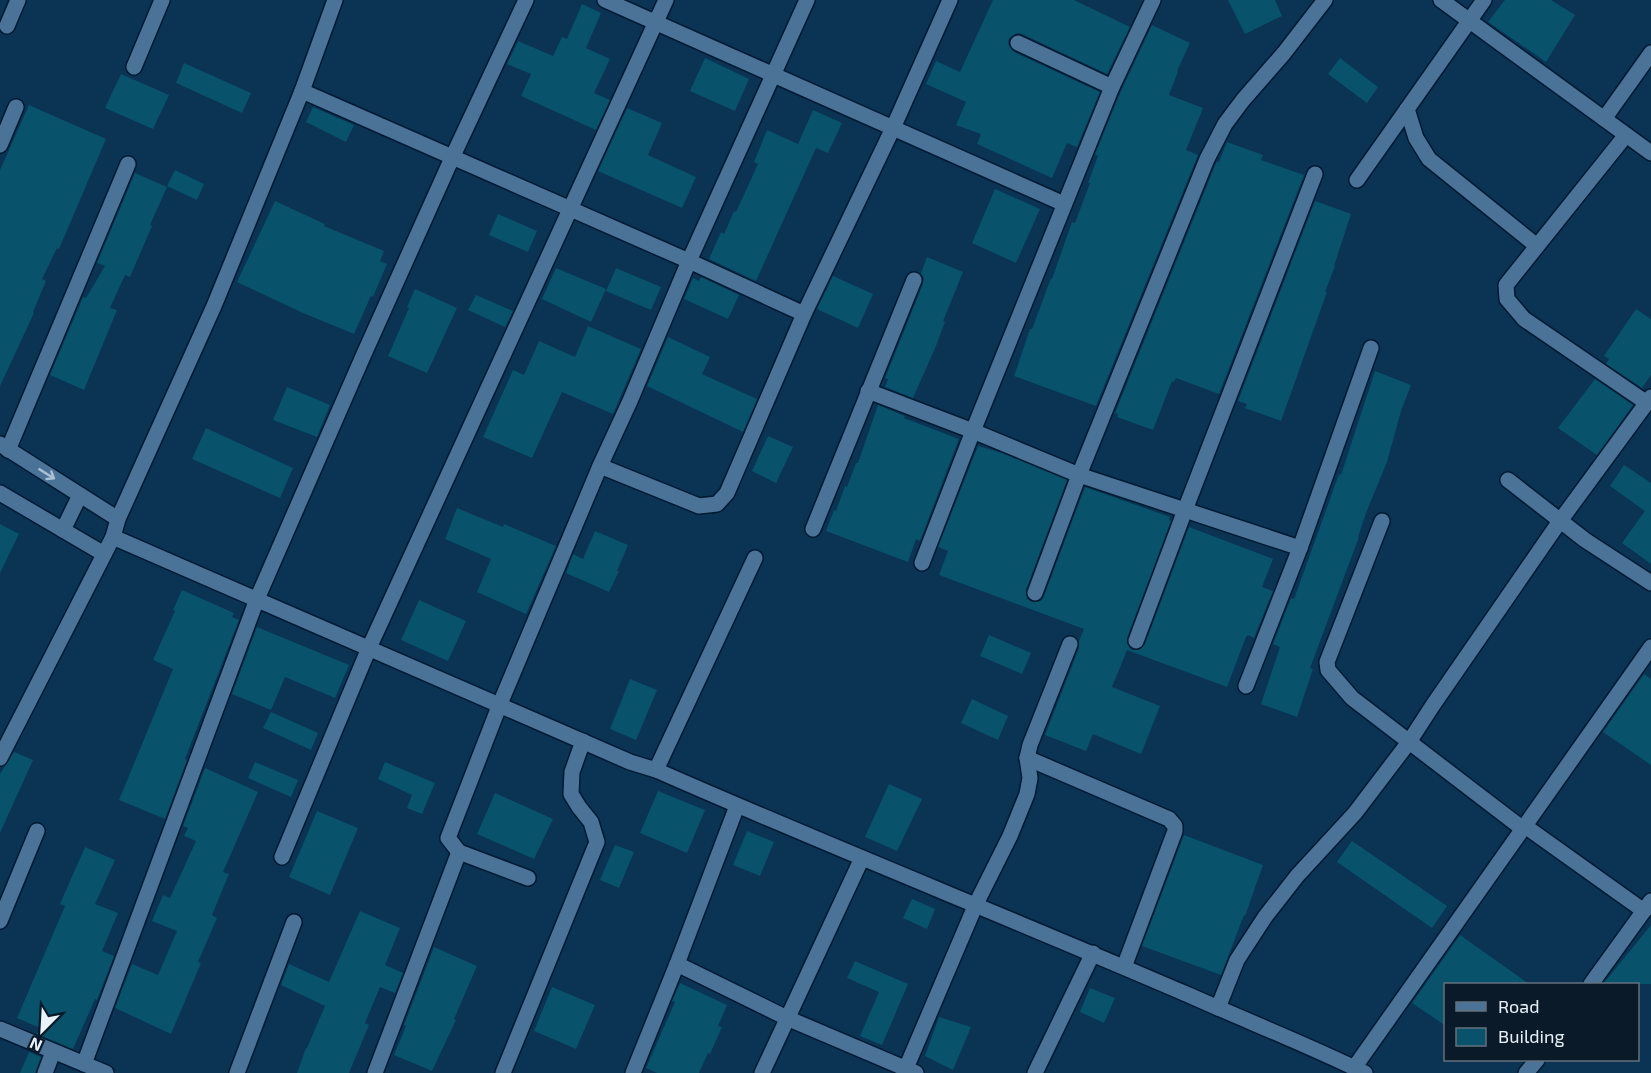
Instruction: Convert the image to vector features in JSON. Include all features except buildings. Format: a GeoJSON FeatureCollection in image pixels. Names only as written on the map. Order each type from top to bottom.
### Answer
{"type":"FeatureCollection","features":[{"type":"Feature","properties":{"kind":"street"},"geometry":{"type":"LineString","coordinates":[[7,26],[18,0]]}},
{"type":"Feature","properties":{"kind":"street"},"geometry":{"type":"LineString","coordinates":[[134,67],[162,0]]}},
{"type":"Feature","properties":{"kind":"street"},"geometry":{"type":"LineString","coordinates":[[0,758],[113,537],[118,519],[214,306],[302,91],[335,0]]}},
{"type":"Feature","properties":{"kind":"street"},"geometry":{"type":"LineString","coordinates":[[84,1064],[257,599],[452,158],[526,0]]}},
{"type":"Feature","properties":{"kind":"street"},"geometry":{"type":"LineString","coordinates":[[605,0],[1064,204]]}},
{"type":"Feature","properties":{"kind":"street"},"geometry":{"type":"LineString","coordinates":[[282,857],[369,648],[666,0]]}},
{"type":"Feature","properties":{"kind":"street"},"geometry":{"type":"LineString","coordinates":[[528,878],[459,852],[448,838],[500,704],[600,466],[689,261],[807,0]]}},
{"type":"Feature","properties":{"kind":"street"},"geometry":{"type":"LineString","coordinates":[[600,466],[699,506],[717,504],[727,493],[804,314],[893,128],[950,0]]}},
{"type":"Feature","properties":{"kind":"street"},"geometry":{"type":"LineString","coordinates":[[922,563],[1112,87],[1153,0]]}},
{"type":"Feature","properties":{"kind":"street"},"geometry":{"type":"LineString","coordinates":[[1035,593],[1079,475],[1207,159],[1225,124],[1325,0]]}},
{"type":"Feature","properties":{"kind":"street"},"geometry":{"type":"LineString","coordinates":[[1441,0],[1651,153]]}},
{"type":"Feature","properties":{"kind":"street"},"geometry":{"type":"LineString","coordinates":[[1357,180],[1484,0]]}},
{"type":"Feature","properties":{"kind":"street"},"geometry":{"type":"LineString","coordinates":[[1017,43],[1112,87]]}},
{"type":"Feature","properties":{"kind":"street"},"geometry":{"type":"LineString","coordinates":[[1604,119],[1651,53]]}},
{"type":"Feature","properties":{"kind":"street"},"geometry":{"type":"LineString","coordinates":[[302,91],[804,314]]}},
{"type":"Feature","properties":{"kind":"street"},"geometry":{"type":"LineString","coordinates":[[0,145],[16,107]]}},
{"type":"Feature","properties":{"kind":"street"},"geometry":{"type":"LineString","coordinates":[[1407,109],[1416,138],[1429,159],[1537,246]]}},
{"type":"Feature","properties":{"kind":"street"},"geometry":{"type":"LineString","coordinates":[[1218,1008],[1237,960],[1264,917],[1297,876],[1355,813],[1409,742],[1560,521],[1649,400],[1524,319],[1507,300],[1506,285],[1626,135]]}},
{"type":"Feature","properties":{"kind":"street"},"geometry":{"type":"LineString","coordinates":[[118,519],[4,447],[128,164]]}},
{"type":"Feature","properties":{"kind":"street"},"geometry":{"type":"LineString","coordinates":[[1136,640],[1315,174]]}},
{"type":"Feature","properties":{"kind":"street"},"geometry":{"type":"LineString","coordinates":[[813,529],[914,280]]}},
{"type":"Feature","properties":{"kind":"street"},"geometry":{"type":"LineString","coordinates":[[1246,686],[1300,548],[1371,348]]}},
{"type":"Feature","properties":{"kind":"street"},"geometry":{"type":"LineString","coordinates":[[868,391],[1079,475],[1300,548]]}},
{"type":"Feature","properties":{"kind":"street"},"geometry":{"type":"LineString","coordinates":[[1508,480],[1610,558],[1651,583]]}},
{"type":"Feature","properties":{"kind":"street"},"geometry":{"type":"LineString","coordinates":[[0,493],[104,554]]}},
{"type":"Feature","properties":{"kind":"street"},"geometry":{"type":"LineString","coordinates":[[63,530],[80,495]]}},
{"type":"Feature","properties":{"kind":"street"},"geometry":{"type":"LineString","coordinates":[[1382,521],[1327,662],[1328,670],[1352,698],[1409,742],[1524,827],[1648,908],[1592,983]]}},
{"type":"Feature","properties":{"kind":"street"},"geometry":{"type":"LineString","coordinates":[[113,537],[630,762],[656,770],[737,806],[1093,953],[1359,1070],[1524,827],[1651,647]]}},
{"type":"Feature","properties":{"kind":"street"},"geometry":{"type":"LineString","coordinates":[[656,770],[755,558]]}},
{"type":"Feature","properties":{"kind":"street"},"geometry":{"type":"LineString","coordinates":[[677,964],[787,1018],[909,1072],[976,904],[1010,836],[1027,794],[1030,778],[1027,758],[1030,745],[1070,644]]}},
{"type":"Feature","properties":{"kind":"street"},"geometry":{"type":"LineString","coordinates":[[503,1073],[597,842],[591,822],[572,794],[572,772],[583,741]]}},
{"type":"Feature","properties":{"kind":"street"},"geometry":{"type":"LineString","coordinates":[[1027,758],[1154,812],[1169,819],[1175,826],[1124,967]]}},
{"type":"Feature","properties":{"kind":"street"},"geometry":{"type":"LineString","coordinates":[[633,1073],[737,806]]}},
{"type":"Feature","properties":{"kind":"street"},"geometry":{"type":"LineString","coordinates":[[0,921],[37,831]]}},
{"type":"Feature","properties":{"kind":"street"},"geometry":{"type":"LineString","coordinates":[[375,1073],[459,852]]}},
{"type":"Feature","properties":{"kind":"street"},"geometry":{"type":"LineString","coordinates":[[762,1073],[862,858]]}},
{"type":"Feature","properties":{"kind":"street"},"geometry":{"type":"LineString","coordinates":[[237,1073],[294,922]]}},
{"type":"Feature","properties":{"kind":"street"},"geometry":{"type":"LineString","coordinates":[[1035,1073],[1093,953]]}},
{"type":"Feature","properties":{"kind":"street"},"geometry":{"type":"LineString","coordinates":[[0,1029],[106,1073]]}},
{"type":"Feature","properties":{"kind":"street"},"geometry":{"type":"LineString","coordinates":[[45,1073],[53,1052]]}}]}
